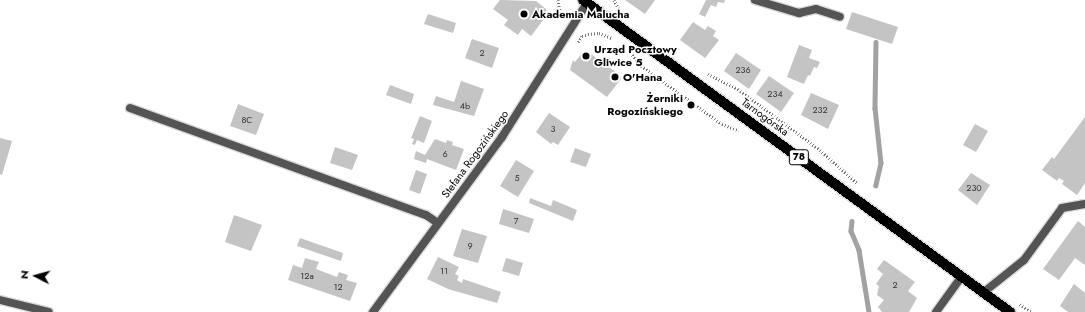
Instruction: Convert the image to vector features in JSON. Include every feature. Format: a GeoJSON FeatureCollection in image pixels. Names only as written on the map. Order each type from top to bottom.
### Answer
{"type":"FeatureCollection","features":[{"type":"Feature","properties":{"kind":"main road","name":"Tarnogórska"},"geometry":{"type":"LineString","coordinates":[[585,2],[1010,312]]}},
{"type":"Feature","properties":{"kind":"street"},"geometry":{"type":"LineString","coordinates":[[755,0],[799,14],[816,9],[840,17]]}},
{"type":"Feature","properties":{"kind":"street","name":"Stefana Rogozińskiego"},"geometry":{"type":"LineString","coordinates":[[373,312],[533,91],[585,2]]}},
{"type":"Feature","properties":{"kind":"street"},"geometry":{"type":"LineString","coordinates":[[130,108],[426,215],[438,223]]}},
{"type":"Feature","properties":{"kind":"street"},"geometry":{"type":"LineString","coordinates":[[984,292],[1024,260],[1062,208],[1085,204]]}},
{"type":"Feature","properties":{"kind":"street"},"geometry":{"type":"LineString","coordinates":[[936,312],[962,276]]}},
{"type":"Feature","properties":{"kind":"street"},"geometry":{"type":"LineString","coordinates":[[0,300],[49,312]]}},
{"type":"Feature","properties":{"kind":"path"},"geometry":{"type":"LineString","coordinates":[[558,0],[562,22]]}},
{"type":"Feature","properties":{"kind":"path"},"geometry":{"type":"LineString","coordinates":[[614,0],[622,12]]}},
{"type":"Feature","properties":{"kind":"path"},"geometry":{"type":"LineString","coordinates":[[574,47],[582,36],[588,34],[599,33],[617,40]]}},
{"type":"Feature","properties":{"kind":"path"},"geometry":{"type":"LineString","coordinates":[[625,45],[639,64],[722,124],[744,133]]}},
{"type":"Feature","properties":{"kind":"path"},"geometry":{"type":"LineString","coordinates":[[703,72],[738,89],[820,150]]}},
{"type":"Feature","properties":{"kind":"building"},"geometry":{"type":"Polygon","coordinates":[[[500,0],[536,1],[546,9],[547,15],[531,36],[522,29],[518,35],[504,25],[508,20],[493,9],[500,0]]]}},
{"type":"Feature","properties":{"kind":"building"},"geometry":{"type":"Polygon","coordinates":[[[625,0],[655,0],[645,14],[625,0]]]}},
{"type":"Feature","properties":{"kind":"building"},"geometry":{"type":"Polygon","coordinates":[[[706,0],[725,0],[724,3],[718,2],[716,7],[711,5],[705,17],[699,14],[706,0]]]}},
{"type":"Feature","properties":{"kind":"building"},"geometry":{"type":"Polygon","coordinates":[[[852,12],[898,27],[892,44],[846,29],[852,12]]]}},
{"type":"Feature","properties":{"kind":"building"},"geometry":{"type":"Polygon","coordinates":[[[428,14],[456,23],[453,33],[424,24],[428,14]]]}},
{"type":"Feature","properties":{"kind":"building"},"geometry":{"type":"Polygon","coordinates":[[[693,22],[705,30],[708,26],[716,31],[713,36],[719,40],[705,58],[680,40],[693,22]]]}},
{"type":"Feature","properties":{"kind":"building"},"geometry":{"type":"Polygon","coordinates":[[[472,39],[499,48],[492,68],[465,58],[472,39]]]}},
{"type":"Feature","properties":{"kind":"building"},"geometry":{"type":"Polygon","coordinates":[[[799,45],[812,50],[809,58],[820,62],[817,68],[814,67],[810,76],[808,75],[804,84],[787,77],[799,45]]]}},
{"type":"Feature","properties":{"kind":"building"},"geometry":{"type":"Polygon","coordinates":[[[588,52],[620,75],[621,79],[607,97],[570,70],[573,60],[575,62],[582,53],[588,52]]]}},
{"type":"Feature","properties":{"kind":"building"},"geometry":{"type":"Polygon","coordinates":[[[736,53],[761,70],[749,89],[724,71],[736,53]]]}},
{"type":"Feature","properties":{"kind":"building"},"geometry":{"type":"Polygon","coordinates":[[[769,76],[794,93],[781,112],[756,94],[769,76]]]}},
{"type":"Feature","properties":{"kind":"building"},"geometry":{"type":"Polygon","coordinates":[[[461,81],[484,89],[474,116],[433,105],[436,96],[454,102],[461,81]]]}},
{"type":"Feature","properties":{"kind":"building"},"geometry":{"type":"Polygon","coordinates":[[[390,85],[414,94],[411,104],[386,95],[390,85]]]}},
{"type":"Feature","properties":{"kind":"building"},"geometry":{"type":"Polygon","coordinates":[[[811,93],[839,105],[828,129],[801,115],[811,93]]]}},
{"type":"Feature","properties":{"kind":"building"},"geometry":{"type":"Polygon","coordinates":[[[238,104],[264,114],[256,135],[230,126],[238,104]]]}},
{"type":"Feature","properties":{"kind":"building"},"geometry":{"type":"Polygon","coordinates":[[[549,113],[570,127],[558,145],[553,142],[551,144],[536,132],[549,113]]]}},
{"type":"Feature","properties":{"kind":"building"},"geometry":{"type":"Polygon","coordinates":[[[420,116],[432,121],[424,143],[417,140],[415,145],[412,144],[414,139],[411,138],[420,116]]]}},
{"type":"Feature","properties":{"kind":"building"},"geometry":{"type":"Polygon","coordinates":[[[1085,117],[1085,183],[1077,195],[1062,184],[1064,181],[1059,178],[1057,181],[1042,170],[1052,157],[1054,159],[1085,117]]]}},
{"type":"Feature","properties":{"kind":"building"},"geometry":{"type":"Polygon","coordinates":[[[975,124],[988,131],[976,152],[963,145],[975,124]]]}},
{"type":"Feature","properties":{"kind":"building"},"geometry":{"type":"Polygon","coordinates":[[[0,138],[12,141],[2,175],[0,174],[0,138]]]}},
{"type":"Feature","properties":{"kind":"building"},"geometry":{"type":"Polygon","coordinates":[[[435,139],[446,143],[447,140],[453,142],[452,145],[464,149],[456,170],[427,159],[426,163],[414,159],[416,151],[425,155],[435,139]]]}},
{"type":"Feature","properties":{"kind":"building"},"geometry":{"type":"Polygon","coordinates":[[[335,147],[358,155],[352,170],[330,163],[335,147]]]}},
{"type":"Feature","properties":{"kind":"building"},"geometry":{"type":"Polygon","coordinates":[[[575,148],[591,154],[586,167],[570,162],[575,148]]]}},
{"type":"Feature","properties":{"kind":"building"},"geometry":{"type":"Polygon","coordinates":[[[516,160],[534,171],[518,197],[500,186],[516,160]]]}},
{"type":"Feature","properties":{"kind":"building"},"geometry":{"type":"Polygon","coordinates":[[[416,170],[427,174],[420,194],[409,190],[416,170]]]}},
{"type":"Feature","properties":{"kind":"building"},"geometry":{"type":"Polygon","coordinates":[[[971,173],[990,185],[977,205],[958,190],[971,173]]]}},
{"type":"Feature","properties":{"kind":"building"},"geometry":{"type":"Polygon","coordinates":[[[530,198],[551,206],[553,200],[577,210],[573,221],[529,203],[530,198]]]}},
{"type":"Feature","properties":{"kind":"building"},"geometry":{"type":"Polygon","coordinates":[[[503,209],[534,219],[529,233],[499,224],[503,209]]]}},
{"type":"Feature","properties":{"kind":"building"},"geometry":{"type":"Polygon","coordinates":[[[234,215],[262,225],[251,251],[225,242],[234,215]]]}},
{"type":"Feature","properties":{"kind":"building"},"geometry":{"type":"Polygon","coordinates":[[[1078,221],[1085,227],[1085,265],[1075,258],[1059,280],[1043,269],[1078,221]]]}},
{"type":"Feature","properties":{"kind":"building"},"geometry":{"type":"Polygon","coordinates":[[[462,229],[487,236],[478,263],[453,256],[462,229]]]}},
{"type":"Feature","properties":{"kind":"building"},"geometry":{"type":"Polygon","coordinates":[[[300,238],[343,253],[341,261],[297,246],[300,238]]]}},
{"type":"Feature","properties":{"kind":"building"},"geometry":{"type":"Polygon","coordinates":[[[438,257],[459,267],[455,274],[459,276],[457,280],[462,283],[463,279],[501,292],[497,303],[448,289],[427,279],[438,257]]]}},
{"type":"Feature","properties":{"kind":"building"},"geometry":{"type":"Polygon","coordinates":[[[305,258],[319,262],[316,269],[337,277],[339,272],[348,275],[346,280],[357,283],[350,301],[288,280],[293,265],[302,268],[305,258]]]}},
{"type":"Feature","properties":{"kind":"building"},"geometry":{"type":"Polygon","coordinates":[[[506,258],[523,263],[519,276],[502,271],[506,258]]]}},
{"type":"Feature","properties":{"kind":"building"},"geometry":{"type":"Polygon","coordinates":[[[884,260],[915,282],[908,291],[917,298],[909,312],[882,312],[878,307],[884,300],[877,295],[879,286],[876,284],[883,274],[877,269],[884,260]]]}},
{"type":"Feature","properties":{"kind":"building"},"geometry":{"type":"Polygon","coordinates":[[[1074,284],[1085,293],[1085,312],[1068,312],[1060,306],[1074,284]]]}},
{"type":"Feature","properties":{"kind":"waterway"},"geometry":{"type":"LineString","coordinates":[[876,42],[875,108],[881,163],[876,185]]}},
{"type":"Feature","properties":{"kind":"waterway"},"geometry":{"type":"LineString","coordinates":[[852,221],[851,231],[859,250],[869,312]]}},
{"type":"Feature","properties":{"kind":"place","name":"Akademia Malucha"},"geometry":{"type":"Point","coordinates":[524,14]}},
{"type":"Feature","properties":{"kind":"place","name":"Urząd Pocztowy Gliwice 5"},"geometry":{"type":"Point","coordinates":[586,56]}},
{"type":"Feature","properties":{"kind":"place","name":"O'Hana"},"geometry":{"type":"Point","coordinates":[615,77]}},
{"type":"Feature","properties":{"kind":"place","name":"Żerniki Rogozińskiego"},"geometry":{"type":"Point","coordinates":[691,105]}}]}
